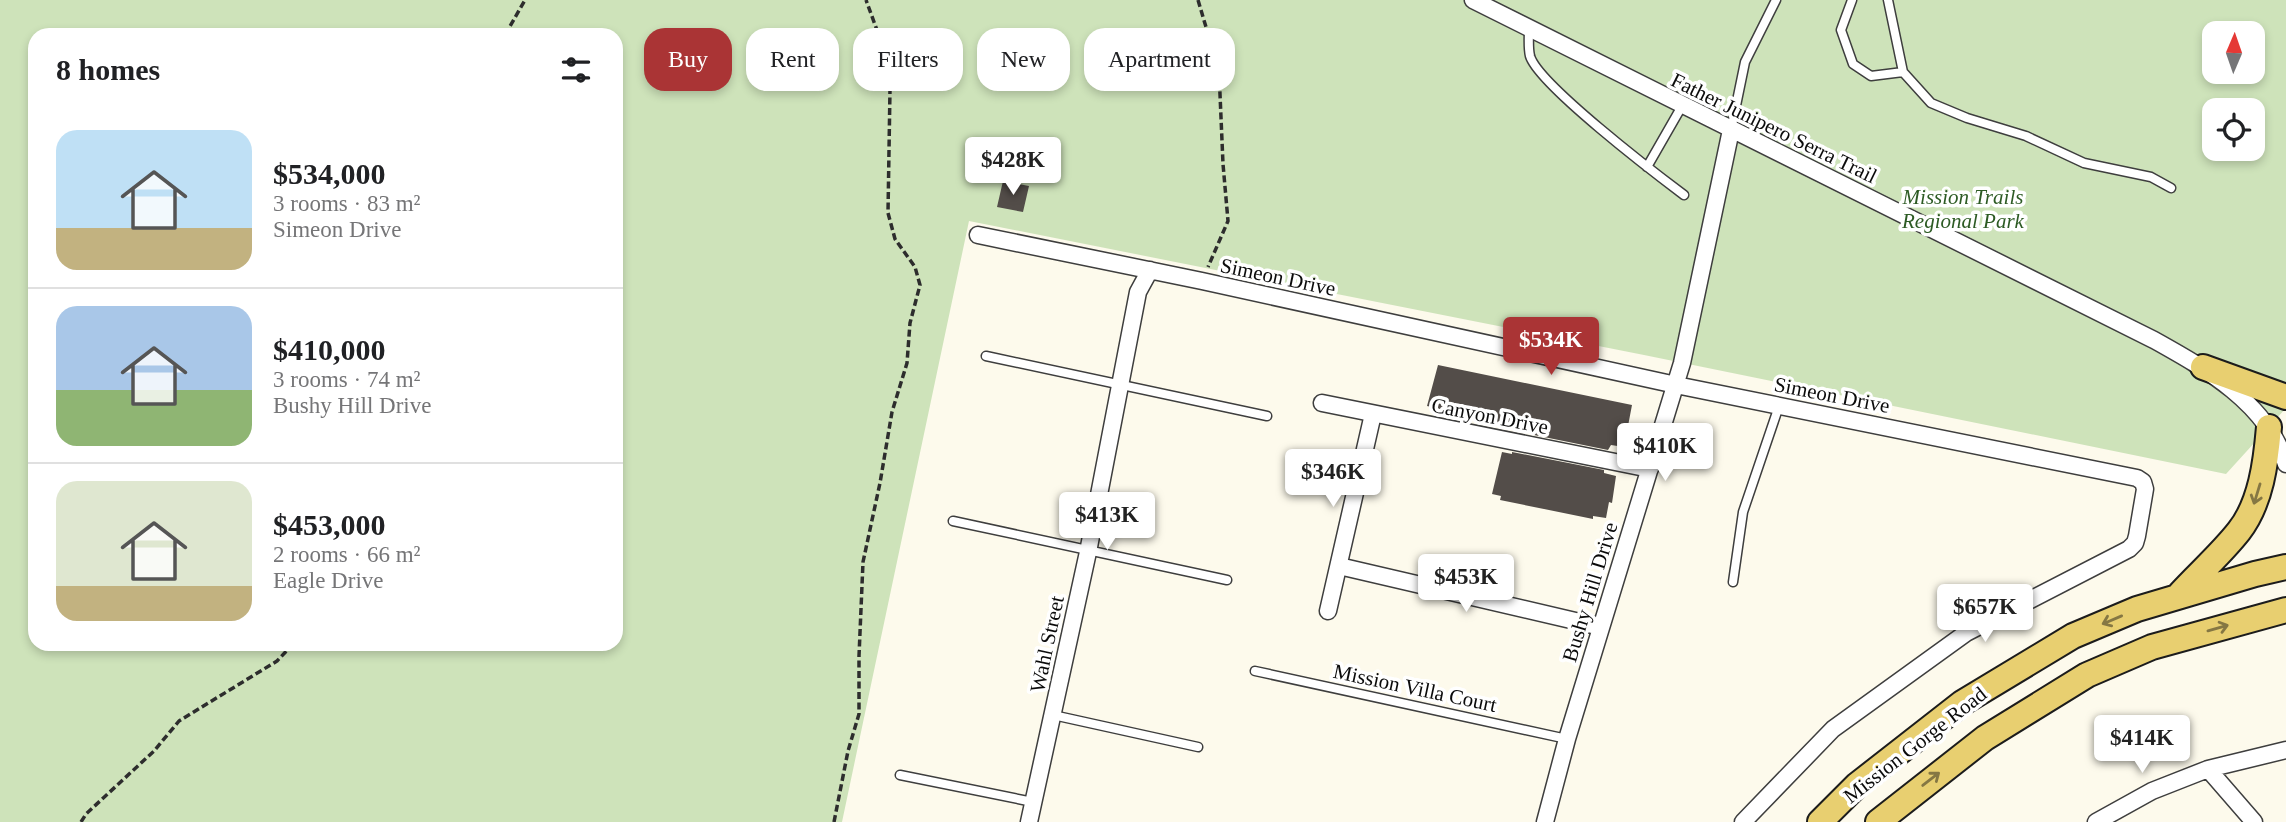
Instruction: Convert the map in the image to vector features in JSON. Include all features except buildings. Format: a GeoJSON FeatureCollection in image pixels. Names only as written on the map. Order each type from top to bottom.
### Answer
{"type":"FeatureCollection","features":[{"type":"Feature","properties":{"kind":"main road"},"geometry":{"type":"LineString","coordinates":[[2203,367],[2286,397]]}},
{"type":"Feature","properties":{"kind":"main road"},"geometry":{"type":"LineString","coordinates":[[2176,597],[2240,530],[2253,505],[2266,464],[2269,427]]}},
{"type":"Feature","properties":{"kind":"main road","name":"Mission Gorge Road"},"geometry":{"type":"LineString","coordinates":[[1820,822],[1857,786],[1962,703],[2073,636],[2137,609],[2286,567]]}},
{"type":"Feature","properties":{"kind":"main road","name":"Mission Gorge Road"},"geometry":{"type":"LineString","coordinates":[[1878,822],[1985,738],[2087,675],[2152,647],[2286,610]]}},
{"type":"Feature","properties":{"kind":"street","name":"Father Junipero Serra Trail"},"geometry":{"type":"LineString","coordinates":[[1473,0],[2203,367],[2241,397],[2269,427],[2281,447],[2286,464]]}},
{"type":"Feature","properties":{"kind":"street","name":"Bushy Hill Drive"},"geometry":{"type":"LineString","coordinates":[[1545,822],[1567,739],[1676,386],[1731,130]]}},
{"type":"Feature","properties":{"kind":"street","name":"Simeon Drive"},"geometry":{"type":"LineString","coordinates":[[978,235],[1202,281],[1676,386],[2137,478],[2143,482],[2145,489],[2135,543],[2129,550],[1966,633],[1833,729],[1743,822]]}},
{"type":"Feature","properties":{"kind":"street","name":"Wahl Street"},"geometry":{"type":"LineString","coordinates":[[1029,822],[1088,551],[1138,292],[1150,270]]}},
{"type":"Feature","properties":{"kind":"street","name":"Canyon Drive"},"geometry":{"type":"LineString","coordinates":[[1322,403],[1650,469]]}},
{"type":"Feature","properties":{"kind":"street"},"geometry":{"type":"LineString","coordinates":[[1328,611],[1373,414]]}},
{"type":"Feature","properties":{"kind":"street"},"geometry":{"type":"LineString","coordinates":[[1339,566],[1601,627]]}},
{"type":"Feature","properties":{"kind":"street"},"geometry":{"type":"LineString","coordinates":[[2096,822],[2152,791],[2208,769],[2286,750]]}},
{"type":"Feature","properties":{"kind":"street"},"geometry":{"type":"LineString","coordinates":[[2208,769],[2254,822]]}},
{"type":"Feature","properties":{"kind":"lane"},"geometry":{"type":"LineString","coordinates":[[1731,130],[1745,62],[1776,0]]}},
{"type":"Feature","properties":{"kind":"lane"},"geometry":{"type":"LineString","coordinates":[[1852,0],[1841,30],[1853,64],[1871,76],[1903,72]]}},
{"type":"Feature","properties":{"kind":"lane"},"geometry":{"type":"LineString","coordinates":[[1888,0],[1903,72],[1931,103],[1967,118],[2026,136],[2084,163],[2151,177],[2171,188]]}},
{"type":"Feature","properties":{"kind":"lane"},"geometry":{"type":"LineString","coordinates":[[1529,29],[1530,58],[1554,87],[1647,167],[1684,195]]}},
{"type":"Feature","properties":{"kind":"lane"},"geometry":{"type":"LineString","coordinates":[[1647,167],[1682,106]]}},
{"type":"Feature","properties":{"kind":"lane"},"geometry":{"type":"LineString","coordinates":[[986,356],[1267,416]]}},
{"type":"Feature","properties":{"kind":"lane"},"geometry":{"type":"LineString","coordinates":[[1733,582],[1743,512],[1779,406]]}},
{"type":"Feature","properties":{"kind":"lane"},"geometry":{"type":"LineString","coordinates":[[953,521],[1227,580]]}},
{"type":"Feature","properties":{"kind":"lane","name":"Mission Villa Court"},"geometry":{"type":"LineString","coordinates":[[1255,671],[1567,739]]}},
{"type":"Feature","properties":{"kind":"lane"},"geometry":{"type":"LineString","coordinates":[[1053,715],[1198,747]]}},
{"type":"Feature","properties":{"kind":"lane"},"geometry":{"type":"LineString","coordinates":[[900,775],[1033,803]]}},
{"type":"Feature","properties":{"kind":"path"},"geometry":{"type":"LineString","coordinates":[[509,28],[525,0]]}},
{"type":"Feature","properties":{"kind":"path"},"geometry":{"type":"LineString","coordinates":[[834,822],[848,751],[859,714],[863,562],[892,412],[906,363],[910,323],[920,285],[915,267],[895,239],[888,213],[890,89],[885,52],[866,0]]}},
{"type":"Feature","properties":{"kind":"path"},"geometry":{"type":"LineString","coordinates":[[1198,0],[1219,71],[1228,221],[1202,281]]}},
{"type":"Feature","properties":{"kind":"path"},"geometry":{"type":"LineString","coordinates":[[81,822],[86,814],[154,751],[178,722],[277,660],[286,651]]}},
{"type":"Feature","properties":{"kind":"green space","name":"Mission Trails Regional Park"},"geometry":{"type":"Polygon","coordinates":[[[0,0],[2286,0],[2286,408],[2226,474],[969,221],[842,822],[0,822],[0,0]]]}}]}
